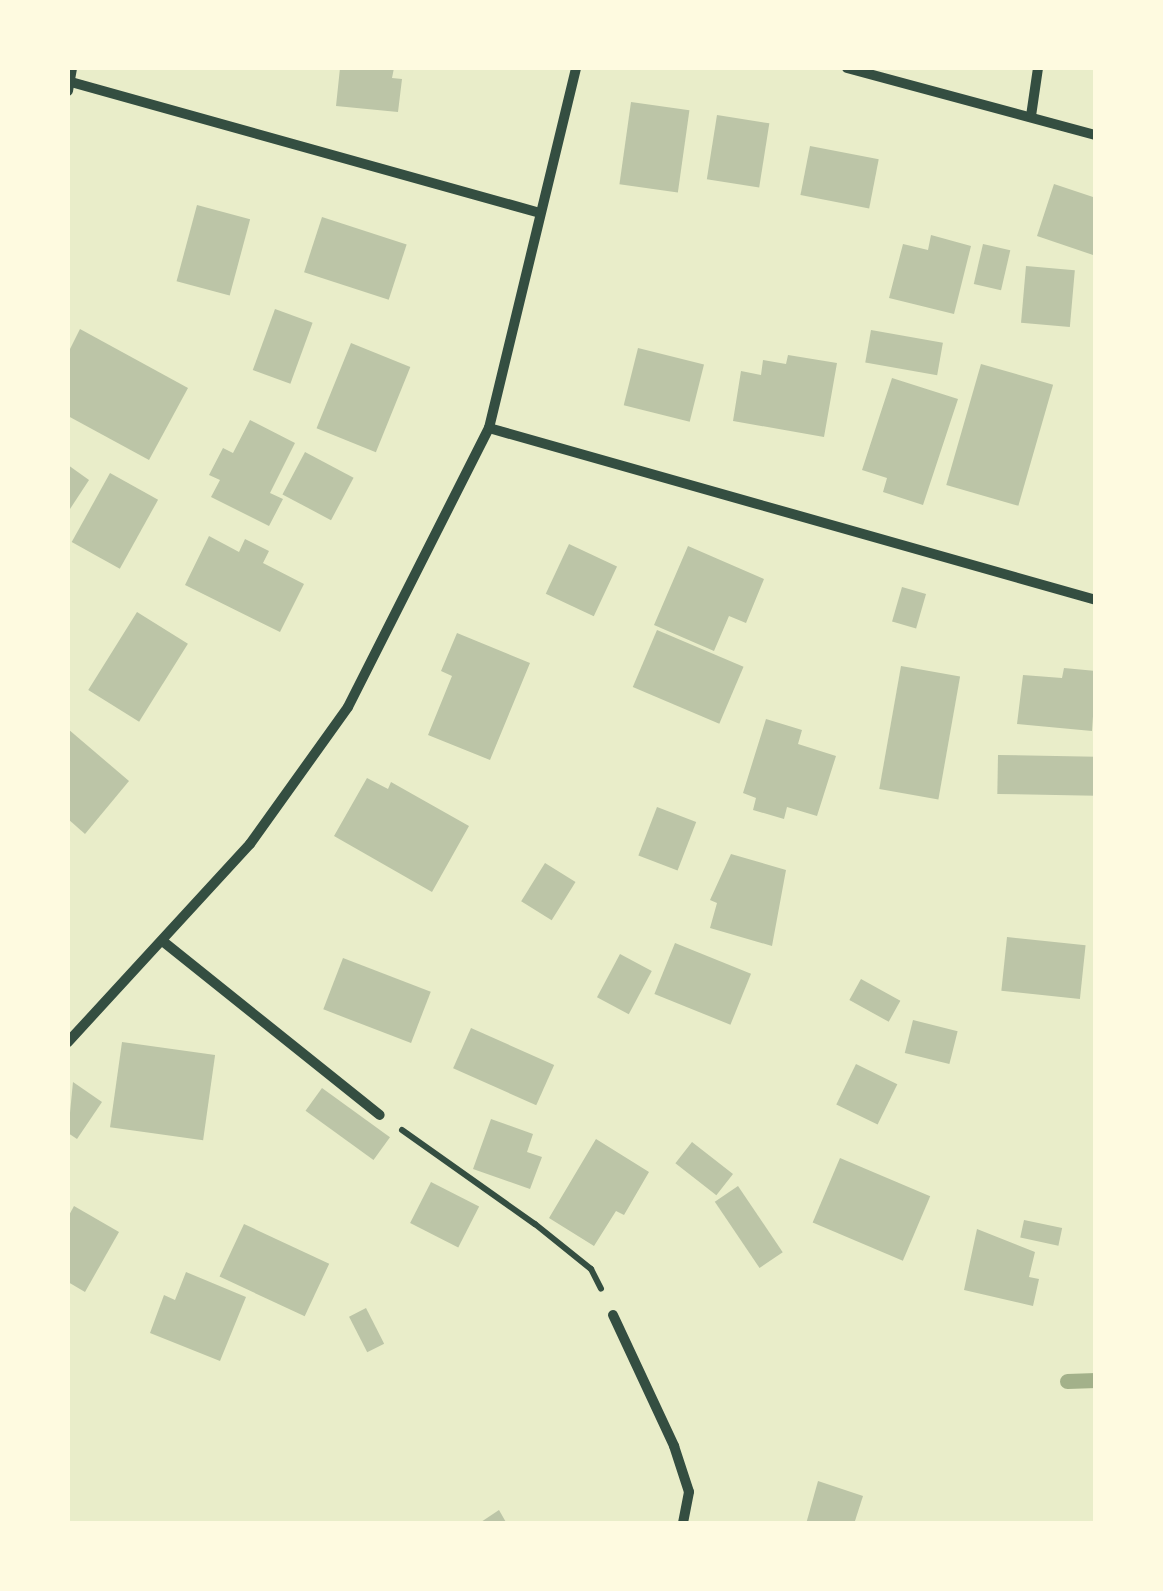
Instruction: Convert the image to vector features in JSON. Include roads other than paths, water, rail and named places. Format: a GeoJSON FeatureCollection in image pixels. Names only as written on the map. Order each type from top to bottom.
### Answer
{"type":"FeatureCollection","features":[{"type":"Feature","properties":{"kind":"street"},"geometry":{"type":"LineString","coordinates":[[72,68],[69,86],[540,213]]}},
{"type":"Feature","properties":{"kind":"street"},"geometry":{"type":"LineString","coordinates":[[68,1042],[165,943],[250,844],[348,707],[488,428],[576,68]]}},
{"type":"Feature","properties":{"kind":"street"},"geometry":{"type":"LineString","coordinates":[[847,68],[1096,134]]}},
{"type":"Feature","properties":{"kind":"street"},"geometry":{"type":"LineString","coordinates":[[1031,116],[1038,68]]}},
{"type":"Feature","properties":{"kind":"street"},"geometry":{"type":"LineString","coordinates":[[488,428],[1096,600]]}},
{"type":"Feature","properties":{"kind":"street"},"geometry":{"type":"LineString","coordinates":[[165,943],[380,1115]]}},
{"type":"Feature","properties":{"kind":"street"},"geometry":{"type":"LineString","coordinates":[[613,1315],[674,1446],[689,1492],[683,1524]]}},
{"type":"Feature","properties":{"kind":"waterway"},"geometry":{"type":"LineString","coordinates":[[1067,1381],[1096,1380]]}}]}
